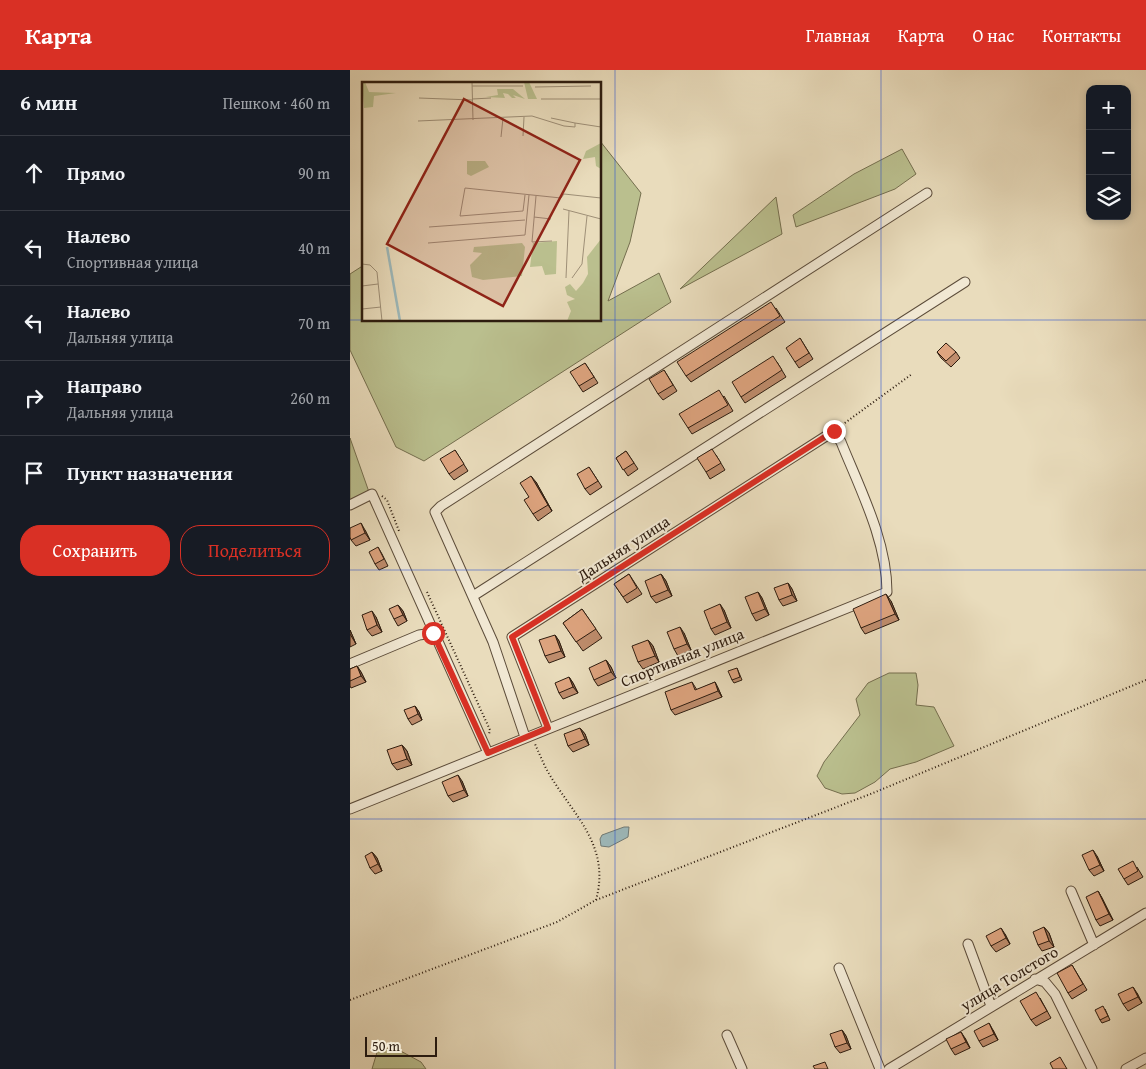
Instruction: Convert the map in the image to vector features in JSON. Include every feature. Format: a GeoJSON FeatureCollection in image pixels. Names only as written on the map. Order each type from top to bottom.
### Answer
{"type":"FeatureCollection","features":[{"type":"Feature","properties":{"kind":"street"},"geometry":{"type":"LineString","coordinates":[[528,736],[493,642],[435,512],[441,506],[927,193]]}},
{"type":"Feature","properties":{"kind":"street"},"geometry":{"type":"LineString","coordinates":[[473,596],[965,282]]}},
{"type":"Feature","properties":{"kind":"street","name":"Спортивная улица"},"geometry":{"type":"LineString","coordinates":[[350,809],[887,592],[887,569],[876,532],[841,442],[834,431]]}},
{"type":"Feature","properties":{"kind":"street","name":"Дальняя улица"},"geometry":{"type":"LineString","coordinates":[[548,728],[512,637],[834,431]]}},
{"type":"Feature","properties":{"kind":"street"},"geometry":{"type":"LineString","coordinates":[[350,506],[372,494],[488,753]]}},
{"type":"Feature","properties":{"kind":"street"},"geometry":{"type":"LineString","coordinates":[[350,664],[420,635],[433,633]]}},
{"type":"Feature","properties":{"kind":"street"},"geometry":{"type":"LineString","coordinates":[[1071,891],[1094,945]]}},
{"type":"Feature","properties":{"kind":"street","name":"улица Толстого"},"geometry":{"type":"LineString","coordinates":[[889,1069],[1146,913]]}},
{"type":"Feature","properties":{"kind":"street"},"geometry":{"type":"LineString","coordinates":[[968,944],[991,1006]]}},
{"type":"Feature","properties":{"kind":"street"},"geometry":{"type":"LineString","coordinates":[[839,968],[880,1069]]}},
{"type":"Feature","properties":{"kind":"street"},"geometry":{"type":"LineString","coordinates":[[1035,980],[1045,982],[1055,994],[1092,1069]]}},
{"type":"Feature","properties":{"kind":"street"},"geometry":{"type":"LineString","coordinates":[[727,1035],[742,1069]]}},
{"type":"Feature","properties":{"kind":"street"},"geometry":{"type":"LineString","coordinates":[[1126,1069],[1146,1058]]}},
{"type":"Feature","properties":{"kind":"path"},"geometry":{"type":"LineString","coordinates":[[834,431],[912,374]]}},
{"type":"Feature","properties":{"kind":"path"},"geometry":{"type":"LineString","coordinates":[[350,1000],[557,922],[596,900],[881,789],[1146,680]]}},
{"type":"Feature","properties":{"kind":"path"},"geometry":{"type":"LineString","coordinates":[[528,736],[548,772],[586,827],[598,861],[601,882],[596,900]]}},
{"type":"Feature","properties":{"kind":"green space"},"geometry":{"type":"Polygon","coordinates":[[[601,142],[641,193],[630,242],[608,301],[659,273],[671,302],[424,461],[396,447],[350,350],[350,274],[362,266],[362,321],[601,321],[601,142]]]}},
{"type":"Feature","properties":{"kind":"green space"},"geometry":{"type":"Polygon","coordinates":[[[902,149],[916,174],[895,189],[796,227],[793,215],[854,174],[902,149]]]}},
{"type":"Feature","properties":{"kind":"green space"},"geometry":{"type":"Polygon","coordinates":[[[776,197],[782,234],[680,289],[776,197]]]}},
{"type":"Feature","properties":{"kind":"green space"},"geometry":{"type":"Polygon","coordinates":[[[350,438],[369,492],[350,503],[350,438]]]}},
{"type":"Feature","properties":{"kind":"green space"},"geometry":{"type":"Polygon","coordinates":[[[889,673],[916,673],[918,685],[916,705],[934,707],[954,746],[916,762],[890,769],[875,782],[855,793],[842,794],[825,788],[817,776],[824,762],[860,715],[856,699],[868,683],[889,673]]]}},
{"type":"Feature","properties":{"kind":"green space"},"geometry":{"type":"Polygon","coordinates":[[[395,1048],[421,1062],[426,1069],[372,1069],[378,1049],[395,1048]]]}},
{"type":"Feature","properties":{"kind":"water"},"geometry":{"type":"Polygon","coordinates":[[[629,827],[628,837],[609,847],[601,846],[600,839],[602,835],[629,827]]]}},
{"type":"Feature","properties":{"kind":"building"},"geometry":{"type":"Polygon","coordinates":[[[771,302],[780,316],[686,376],[677,362],[771,302]]]}},
{"type":"Feature","properties":{"kind":"building"},"geometry":{"type":"Polygon","coordinates":[[[800,338],[809,353],[795,362],[786,348],[800,338]]]}},
{"type":"Feature","properties":{"kind":"building"},"geometry":{"type":"Polygon","coordinates":[[[946,343],[956,352],[946,361],[937,352],[946,343]]]}},
{"type":"Feature","properties":{"kind":"building"},"geometry":{"type":"Polygon","coordinates":[[[773,356],[782,370],[741,397],[732,382],[773,356]]]}},
{"type":"Feature","properties":{"kind":"building"},"geometry":{"type":"Polygon","coordinates":[[[585,363],[594,377],[579,386],[570,372],[585,363]]]}},
{"type":"Feature","properties":{"kind":"building"},"geometry":{"type":"Polygon","coordinates":[[[664,370],[673,385],[658,394],[649,379],[664,370]]]}},
{"type":"Feature","properties":{"kind":"building"},"geometry":{"type":"Polygon","coordinates":[[[719,390],[728,405],[688,428],[679,414],[719,390]]]}},
{"type":"Feature","properties":{"kind":"building"},"geometry":{"type":"Polygon","coordinates":[[[712,449],[721,463],[706,472],[697,458],[712,449]]]}},
{"type":"Feature","properties":{"kind":"building"},"geometry":{"type":"Polygon","coordinates":[[[455,450],[464,464],[449,474],[440,459],[455,450]]]}},
{"type":"Feature","properties":{"kind":"building"},"geometry":{"type":"Polygon","coordinates":[[[626,451],[634,463],[623,470],[616,458],[626,451]]]}},
{"type":"Feature","properties":{"kind":"building"},"geometry":{"type":"Polygon","coordinates":[[[589,467],[598,481],[585,489],[577,474],[589,467]]]}},
{"type":"Feature","properties":{"kind":"building"},"geometry":{"type":"Polygon","coordinates":[[[531,476],[548,505],[533,514],[524,500],[529,497],[520,483],[531,476]]]}},
{"type":"Feature","properties":{"kind":"building"},"geometry":{"type":"Polygon","coordinates":[[[361,523],[365,533],[351,540],[350,528],[361,523]]]}},
{"type":"Feature","properties":{"kind":"building"},"geometry":{"type":"Polygon","coordinates":[[[378,547],[384,559],[375,564],[369,552],[378,547]]]}},
{"type":"Feature","properties":{"kind":"building"},"geometry":{"type":"Polygon","coordinates":[[[629,574],[637,588],[623,597],[614,584],[629,574]]]}},
{"type":"Feature","properties":{"kind":"building"},"geometry":{"type":"Polygon","coordinates":[[[661,574],[668,590],[651,597],[645,581],[661,574]]]}},
{"type":"Feature","properties":{"kind":"building"},"geometry":{"type":"Polygon","coordinates":[[[788,583],[792,595],[779,600],[774,588],[788,583]]]}},
{"type":"Feature","properties":{"kind":"building"},"geometry":{"type":"Polygon","coordinates":[[[758,592],[765,609],[752,614],[745,597],[758,592]]]}},
{"type":"Feature","properties":{"kind":"building"},"geometry":{"type":"Polygon","coordinates":[[[886,594],[895,614],[861,628],[853,609],[886,594]]]}},
{"type":"Feature","properties":{"kind":"building"},"geometry":{"type":"Polygon","coordinates":[[[720,604],[727,622],[711,629],[704,611],[720,604]]]}},
{"type":"Feature","properties":{"kind":"building"},"geometry":{"type":"Polygon","coordinates":[[[398,605],[403,615],[394,619],[389,609],[398,605]]]}},
{"type":"Feature","properties":{"kind":"building"},"geometry":{"type":"Polygon","coordinates":[[[582,609],[596,629],[576,642],[563,623],[582,609]]]}},
{"type":"Feature","properties":{"kind":"building"},"geometry":{"type":"Polygon","coordinates":[[[372,611],[377,625],[367,630],[362,615],[372,611]]]}},
{"type":"Feature","properties":{"kind":"building"},"geometry":{"type":"Polygon","coordinates":[[[680,627],[687,644],[674,649],[667,632],[680,627]]]}},
{"type":"Feature","properties":{"kind":"building"},"geometry":{"type":"Polygon","coordinates":[[[555,635],[561,651],[545,656],[539,640],[555,635]]]}},
{"type":"Feature","properties":{"kind":"building"},"geometry":{"type":"Polygon","coordinates":[[[648,640],[655,656],[638,662],[632,646],[648,640]]]}},
{"type":"Feature","properties":{"kind":"building"},"geometry":{"type":"Polygon","coordinates":[[[606,660],[611,672],[594,680],[589,668],[606,660]]]}},
{"type":"Feature","properties":{"kind":"building"},"geometry":{"type":"Polygon","coordinates":[[[357,666],[361,676],[350,681],[350,669],[357,666]]]}},
{"type":"Feature","properties":{"kind":"building"},"geometry":{"type":"Polygon","coordinates":[[[737,668],[740,677],[732,680],[728,671],[737,668]]]}},
{"type":"Feature","properties":{"kind":"building"},"geometry":{"type":"Polygon","coordinates":[[[569,677],[573,687],[559,693],[555,683],[569,677]]]}},
{"type":"Feature","properties":{"kind":"building"},"geometry":{"type":"Polygon","coordinates":[[[692,682],[695,690],[715,682],[718,691],[671,710],[665,692],[692,682]]]}},
{"type":"Feature","properties":{"kind":"building"},"geometry":{"type":"Polygon","coordinates":[[[415,706],[418,714],[408,719],[404,710],[415,706]]]}},
{"type":"Feature","properties":{"kind":"building"},"geometry":{"type":"Polygon","coordinates":[[[580,728],[585,739],[568,746],[564,734],[580,728]]]}},
{"type":"Feature","properties":{"kind":"building"},"geometry":{"type":"Polygon","coordinates":[[[402,745],[407,759],[392,764],[387,750],[402,745]]]}},
{"type":"Feature","properties":{"kind":"building"},"geometry":{"type":"Polygon","coordinates":[[[458,775],[464,790],[448,796],[442,782],[458,775]]]}},
{"type":"Feature","properties":{"kind":"building"},"geometry":{"type":"Polygon","coordinates":[[[1093,850],[1100,865],[1089,870],[1082,855],[1093,850]]]}},
{"type":"Feature","properties":{"kind":"building"},"geometry":{"type":"Polygon","coordinates":[[[372,852],[378,864],[370,868],[365,856],[372,852]]]}},
{"type":"Feature","properties":{"kind":"building"},"geometry":{"type":"Polygon","coordinates":[[[1133,861],[1138,871],[1124,879],[1118,869],[1133,861]]]}},
{"type":"Feature","properties":{"kind":"building"},"geometry":{"type":"Polygon","coordinates":[[[1098,891],[1109,914],[1096,920],[1086,897],[1098,891]]]}},
{"type":"Feature","properties":{"kind":"building"},"geometry":{"type":"Polygon","coordinates":[[[1044,927],[1049,941],[1038,945],[1033,932],[1044,927]]]}},
{"type":"Feature","properties":{"kind":"building"},"geometry":{"type":"Polygon","coordinates":[[[1001,928],[1006,938],[991,946],[986,936],[1001,928]]]}},
{"type":"Feature","properties":{"kind":"building"},"geometry":{"type":"Polygon","coordinates":[[[1072,965],[1083,984],[1068,993],[1057,973],[1072,965]]]}},
{"type":"Feature","properties":{"kind":"building"},"geometry":{"type":"Polygon","coordinates":[[[1133,987],[1138,997],[1123,1004],[1118,994],[1133,987]]]}},
{"type":"Feature","properties":{"kind":"building"},"geometry":{"type":"Polygon","coordinates":[[[1036,992],[1047,1011],[1031,1020],[1020,1001],[1036,992]]]}},
{"type":"Feature","properties":{"kind":"building"},"geometry":{"type":"Polygon","coordinates":[[[1103,1006],[1108,1016],[1100,1020],[1095,1010],[1103,1006]]]}},
{"type":"Feature","properties":{"kind":"building"},"geometry":{"type":"Polygon","coordinates":[[[989,1023],[994,1034],[979,1041],[974,1031],[989,1023]]]}},
{"type":"Feature","properties":{"kind":"building"},"geometry":{"type":"Polygon","coordinates":[[[842,1030],[847,1043],[835,1047],[830,1034],[842,1030]]]}},
{"type":"Feature","properties":{"kind":"building"},"geometry":{"type":"Polygon","coordinates":[[[961,1032],[966,1042],[951,1049],[946,1039],[961,1032]]]}},
{"type":"Feature","properties":{"kind":"building"},"geometry":{"type":"Polygon","coordinates":[[[1060,1057],[1067,1069],[1053,1069],[1050,1063],[1060,1057]]]}},
{"type":"Feature","properties":{"kind":"building"},"geometry":{"type":"Polygon","coordinates":[[[825,1062],[828,1069],[815,1069],[813,1066],[825,1062]]]}},
{"type":"Feature","properties":{"kind":"route"},"geometry":{"type":"LineString","coordinates":[[433,633],[488,753],[548,728],[512,637],[834,431]]}}]}
